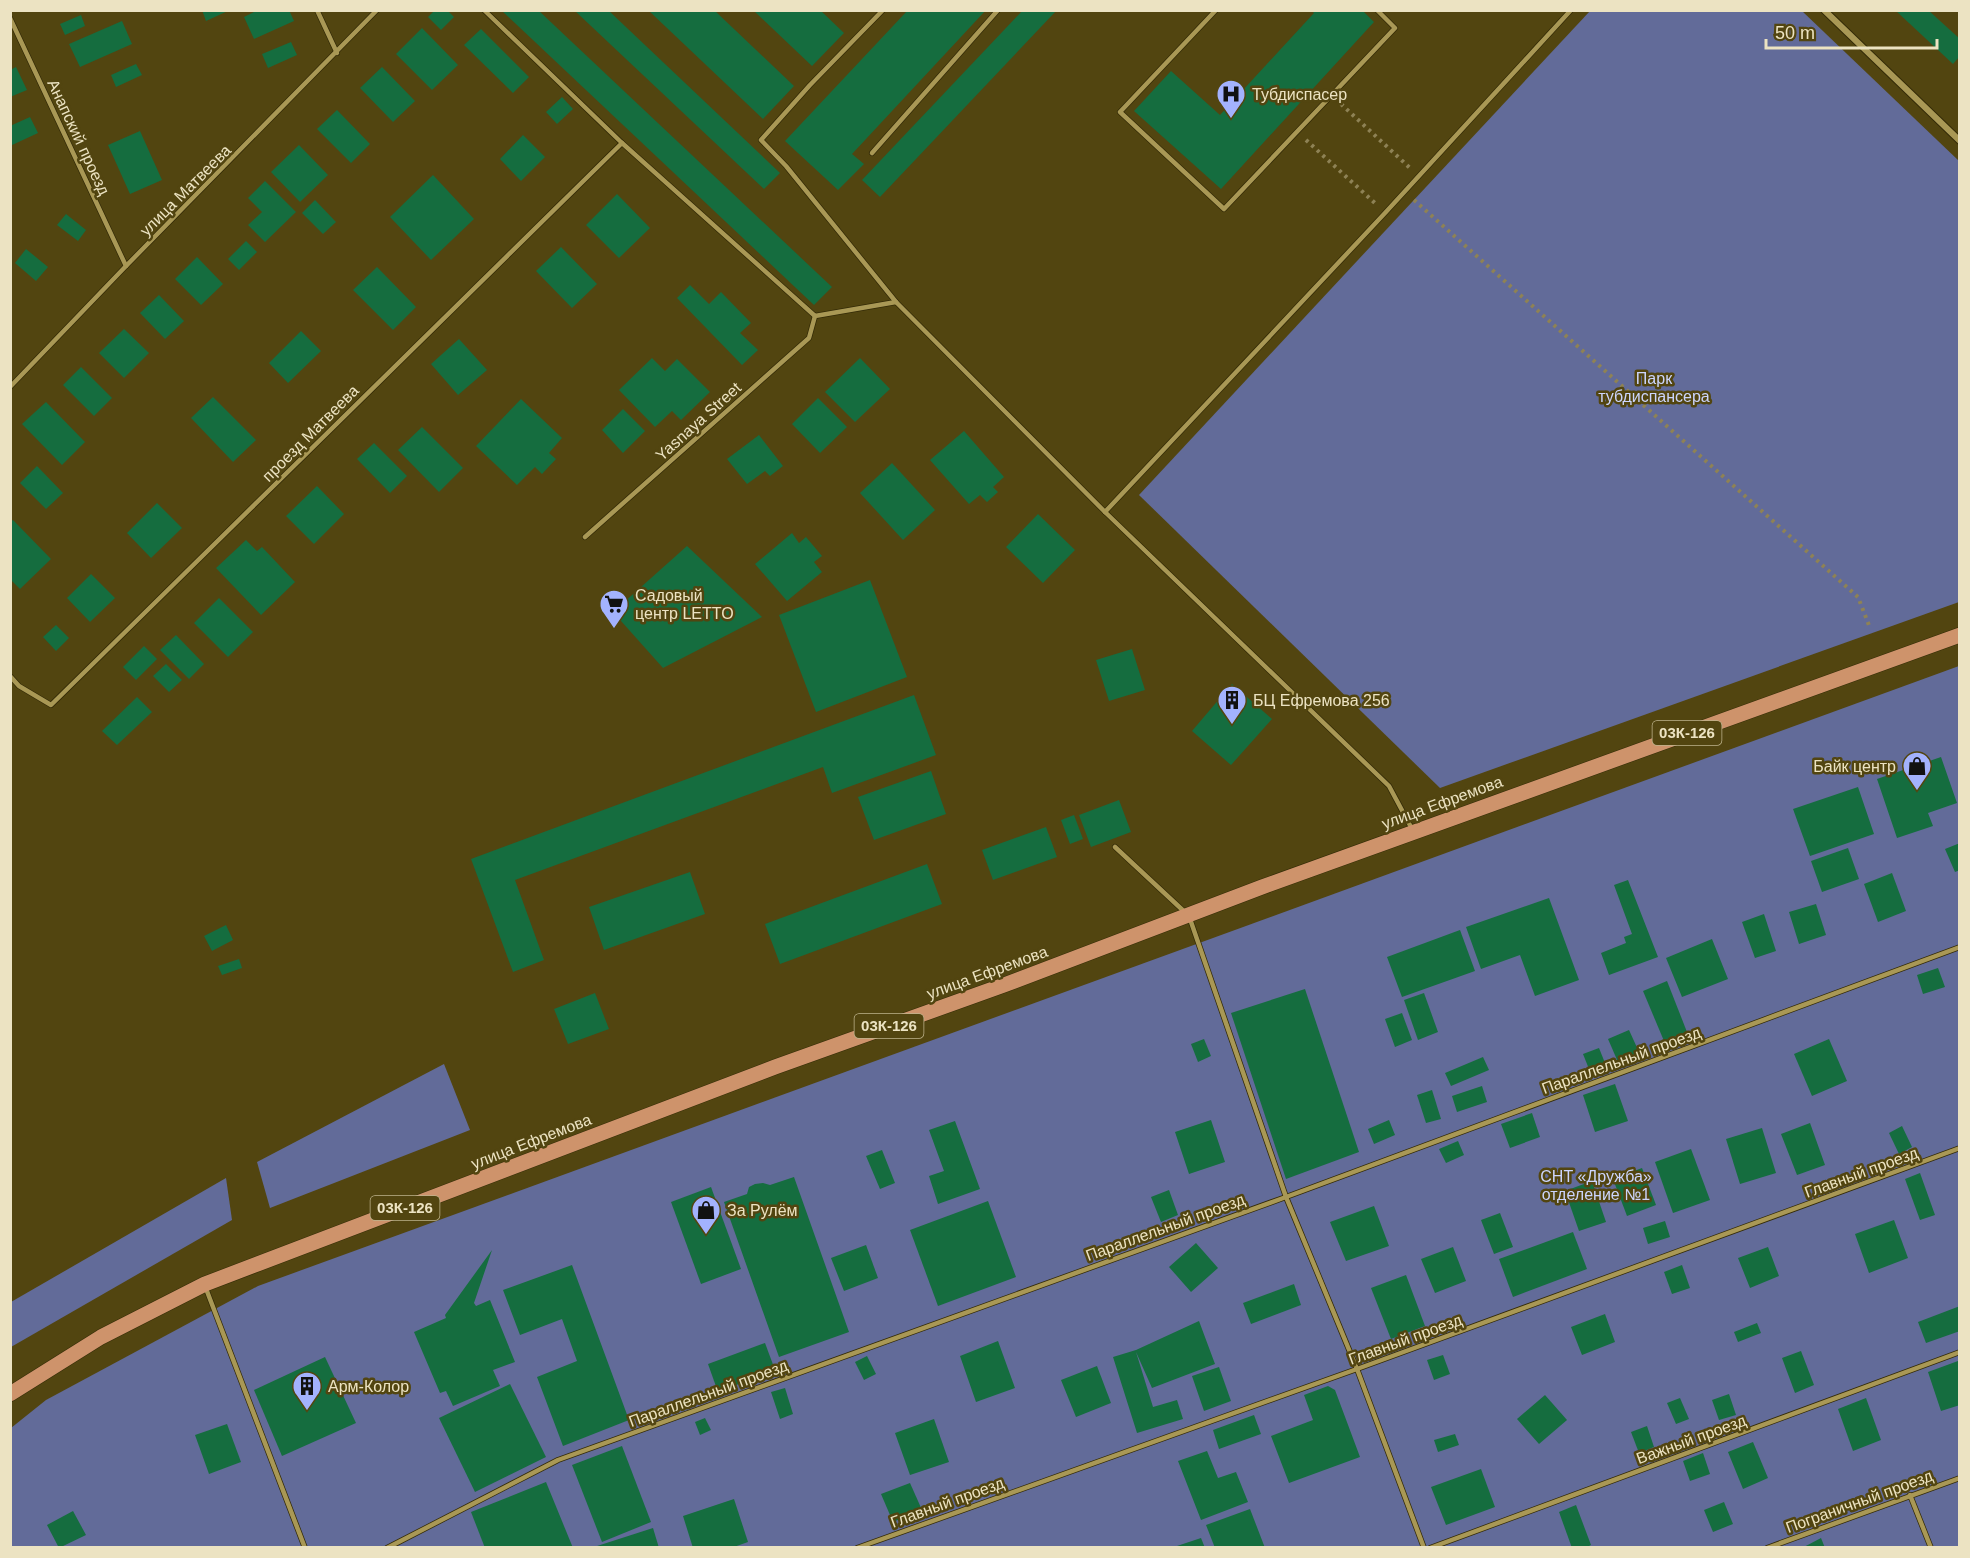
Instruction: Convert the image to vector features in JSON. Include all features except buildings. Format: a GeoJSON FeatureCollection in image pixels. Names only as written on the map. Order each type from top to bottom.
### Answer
{"type":"FeatureCollection","features":[{"type":"Feature","properties":{"kind":"main road","name":"улица Ефремова"},"geometry":{"type":"LineString","coordinates":[[10,1394],[101,1337],[204,1284],[775,1067],[1004,985],[1262,887],[1959,635]]}},
{"type":"Feature","properties":{"kind":"street"},"geometry":{"type":"LineString","coordinates":[[1824,10],[1959,141]]}},
{"type":"Feature","properties":{"kind":"lane"},"geometry":{"type":"LineString","coordinates":[[317,10],[337,52]]}},
{"type":"Feature","properties":{"kind":"lane","name":"улица Матвеева"},"geometry":{"type":"LineString","coordinates":[[10,387],[378,10]]}},
{"type":"Feature","properties":{"kind":"lane"},"geometry":{"type":"LineString","coordinates":[[484,10],[622,143],[815,316],[896,302]]}},
{"type":"Feature","properties":{"kind":"lane"},"geometry":{"type":"LineString","coordinates":[[883,10],[810,85],[761,140],[786,166],[896,302],[1105,512],[1389,786],[1414,832]]}},
{"type":"Feature","properties":{"kind":"lane"},"geometry":{"type":"LineString","coordinates":[[872,153],[998,10]]}},
{"type":"Feature","properties":{"kind":"lane"},"geometry":{"type":"LineString","coordinates":[[1216,10],[1120,112],[1224,209],[1395,28],[1377,10]]}},
{"type":"Feature","properties":{"kind":"lane"},"geometry":{"type":"LineString","coordinates":[[1105,512],[1571,10]]}},
{"type":"Feature","properties":{"kind":"lane","name":"Анапский проезд"},"geometry":{"type":"LineString","coordinates":[[10,18],[126,266]]}},
{"type":"Feature","properties":{"kind":"lane","name":"проезд Матвеева"},"geometry":{"type":"LineString","coordinates":[[10,676],[19,686],[51,705],[622,143]]}},
{"type":"Feature","properties":{"kind":"lane","name":"Yasnaya Street"},"geometry":{"type":"LineString","coordinates":[[585,537],[809,338],[815,316]]}},
{"type":"Feature","properties":{"kind":"lane"},"geometry":{"type":"LineString","coordinates":[[1115,847],[1189,916],[1286,1197],[1357,1369],[1424,1548]]}},
{"type":"Feature","properties":{"kind":"lane","name":"Параллельный проезд"},"geometry":{"type":"LineString","coordinates":[[387,1548],[558,1460],[1286,1197],[1959,947]]}},
{"type":"Feature","properties":{"kind":"lane","name":"Главный проезд"},"geometry":{"type":"LineString","coordinates":[[857,1548],[1357,1369],[1959,1148]]}},
{"type":"Feature","properties":{"kind":"lane"},"geometry":{"type":"LineString","coordinates":[[204,1284],[305,1548]]}},
{"type":"Feature","properties":{"kind":"lane","name":"Важный проезд"},"geometry":{"type":"LineString","coordinates":[[1430,1548],[1959,1352]]}},
{"type":"Feature","properties":{"kind":"lane","name":"Пограничный проезд"},"geometry":{"type":"LineString","coordinates":[[1767,1548],[1959,1478]]}},
{"type":"Feature","properties":{"kind":"lane"},"geometry":{"type":"LineString","coordinates":[[1910,1495],[1931,1548]]}},
{"type":"Feature","properties":{"kind":"path"},"geometry":{"type":"LineString","coordinates":[[1332,95],[1419,176]]}},
{"type":"Feature","properties":{"kind":"path"},"geometry":{"type":"LineString","coordinates":[[1297,132],[1385,213]]}},
{"type":"Feature","properties":{"kind":"path"},"geometry":{"type":"LineString","coordinates":[[1405,191],[1858,597],[1870,628]]}},
{"type":"Feature","properties":{"kind":"green space","name":"Парк тубдиспансера"},"geometry":{"type":"Polygon","coordinates":[[[1590,11],[1802,11],[1959,161],[1959,602],[1440,788],[1139,495],[1590,11]]]}},
{"type":"Feature","properties":{"kind":"green space","name":"СНТ «Дружба» отделение №1"},"geometry":{"type":"Polygon","coordinates":[[[1959,666],[1959,1547],[11,1548],[11,1428],[46,1400],[258,1286],[1959,666]]]}},
{"type":"Feature","properties":{"kind":"green space"},"geometry":{"type":"Polygon","coordinates":[[[444,1064],[470,1130],[270,1208],[257,1162],[444,1064]]]}},
{"type":"Feature","properties":{"kind":"green space"},"geometry":{"type":"Polygon","coordinates":[[[226,1178],[232,1220],[11,1347],[11,1302],[226,1178]]]}},
{"type":"Feature","properties":{"kind":"place","name":"Тубдиспасер"},"geometry":{"type":"Point","coordinates":[1231,120]}},
{"type":"Feature","properties":{"kind":"place","name":"Садовый центр LETTO"},"geometry":{"type":"Point","coordinates":[614,630]}},
{"type":"Feature","properties":{"kind":"place","name":"БЦ Ефремова 256"},"geometry":{"type":"Point","coordinates":[1232,726]}},
{"type":"Feature","properties":{"kind":"place","name":"Байк центр"},"geometry":{"type":"Point","coordinates":[1917,792]}},
{"type":"Feature","properties":{"kind":"place","name":"За Рулём"},"geometry":{"type":"Point","coordinates":[706,1236]}},
{"type":"Feature","properties":{"kind":"place","name":"Арм-Колор"},"geometry":{"type":"Point","coordinates":[307,1412]}}]}
